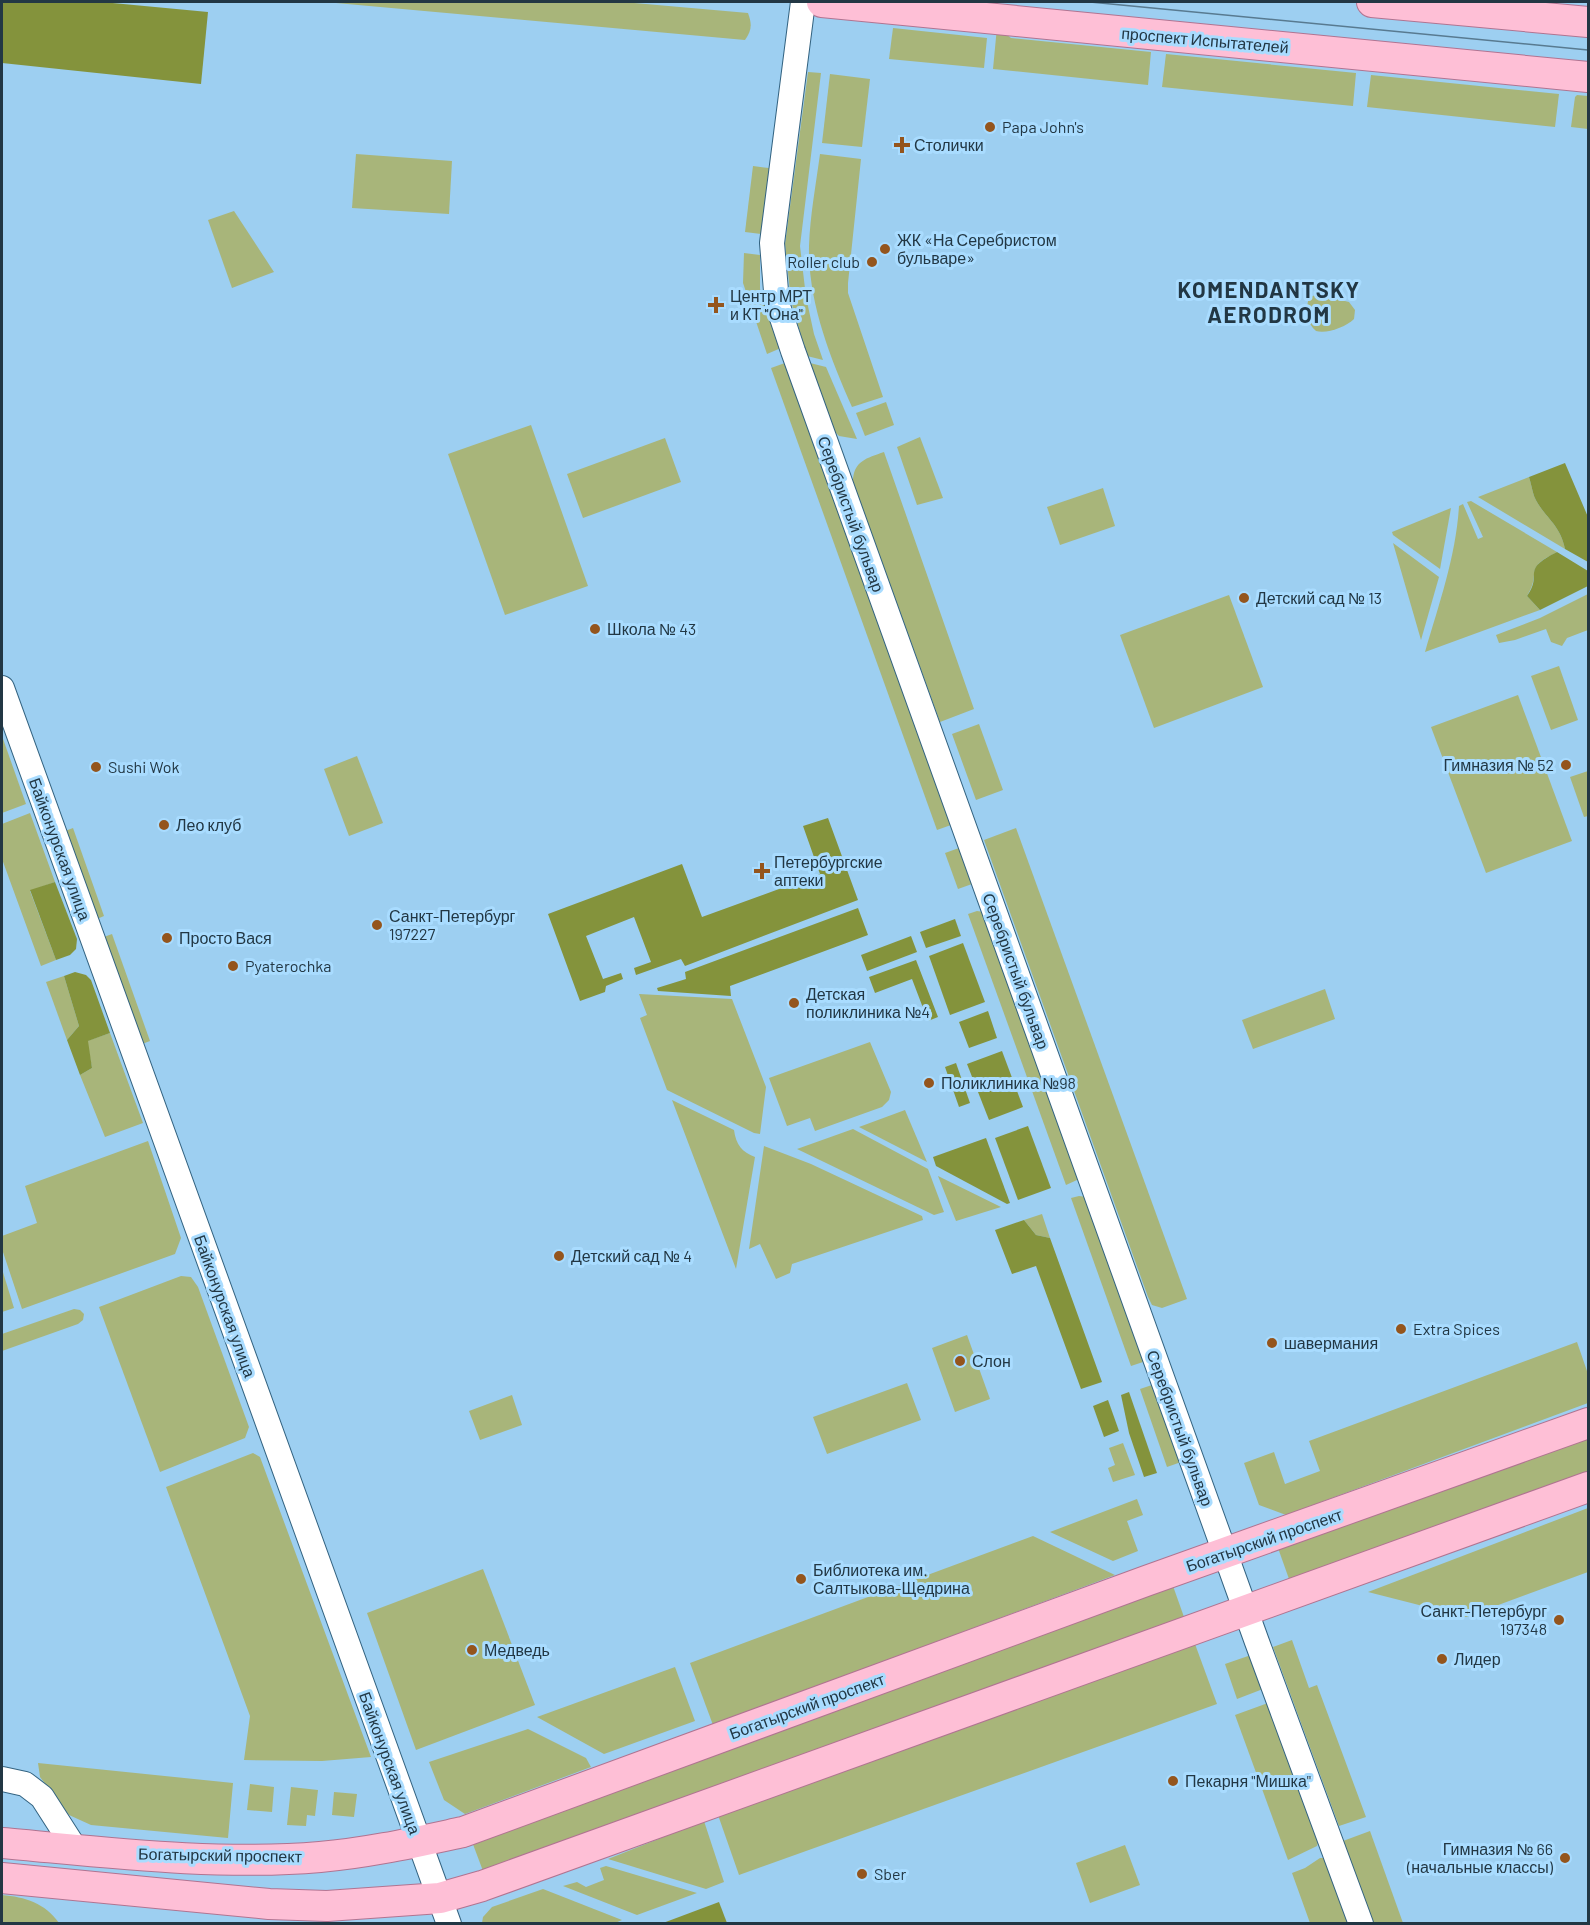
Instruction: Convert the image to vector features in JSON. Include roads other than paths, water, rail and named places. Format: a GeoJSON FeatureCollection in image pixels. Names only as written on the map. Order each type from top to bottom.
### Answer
{"type":"FeatureCollection","features":[{"type":"Feature","properties":{"kind":"main road","name":"проспект Испытателей"},"geometry":{"type":"LineString","coordinates":[[822,2],[1588,77]]}},
{"type":"Feature","properties":{"kind":"main road"},"geometry":{"type":"LineString","coordinates":[[1372,2],[1588,22]]}},
{"type":"Feature","properties":{"kind":"main road","name":"Богатырский проспект"},"geometry":{"type":"LineString","coordinates":[[2,1843],[76,1850],[265,1860],[322,1857],[463,1832],[1588,1423]]}},
{"type":"Feature","properties":{"kind":"main road"},"geometry":{"type":"LineString","coordinates":[[2,1878],[269,1904],[444,1911],[493,1882],[1588,1487]]}},
{"type":"Feature","properties":{"kind":"street","name":"Серебристый бульвар"},"geometry":{"type":"LineString","coordinates":[[803,2],[772,243],[777,303],[1246,1611],[1361,1923]]}},
{"type":"Feature","properties":{"kind":"street","name":"Байконурская улица"},"geometry":{"type":"LineString","coordinates":[[2,688],[444,1911]]}},
{"type":"Feature","properties":{"kind":"street"},"geometry":{"type":"LineString","coordinates":[[2,1779],[25,1784],[42,1797],[76,1850]]}},
{"type":"Feature","properties":{"kind":"tram line"},"geometry":{"type":"LineString","coordinates":[[1090,2],[1588,50]]}},
{"type":"Feature","properties":{"kind":"place","name":"Papa John's"},"geometry":{"type":"Point","coordinates":[990,127]}},
{"type":"Feature","properties":{"kind":"place","name":"Столички"},"geometry":{"type":"Point","coordinates":[902,145]}},
{"type":"Feature","properties":{"kind":"place","name":"ЖК «На Серебристом бульваре»"},"geometry":{"type":"Point","coordinates":[885,249]}},
{"type":"Feature","properties":{"kind":"place","name":"Roller club"},"geometry":{"type":"Point","coordinates":[872,262]}},
{"type":"Feature","properties":{"kind":"place","name":"Центр МРТ и КТ \"Она\""},"geometry":{"type":"Point","coordinates":[716,305]}},
{"type":"Feature","properties":{"kind":"place","name":"Детский сад № 13"},"geometry":{"type":"Point","coordinates":[1244,598]}},
{"type":"Feature","properties":{"kind":"place","name":"Школа № 43"},"geometry":{"type":"Point","coordinates":[595,629]}},
{"type":"Feature","properties":{"kind":"place","name":"Гимназия № 52"},"geometry":{"type":"Point","coordinates":[1566,765]}},
{"type":"Feature","properties":{"kind":"place","name":"Sushi Wok"},"geometry":{"type":"Point","coordinates":[96,767]}},
{"type":"Feature","properties":{"kind":"place","name":"Лео клуб"},"geometry":{"type":"Point","coordinates":[164,825]}},
{"type":"Feature","properties":{"kind":"place","name":"Петербургские аптеки"},"geometry":{"type":"Point","coordinates":[762,871]}},
{"type":"Feature","properties":{"kind":"place","name":"Санкт-Петербург 197227"},"geometry":{"type":"Point","coordinates":[377,925]}},
{"type":"Feature","properties":{"kind":"place","name":"Просто Вася"},"geometry":{"type":"Point","coordinates":[167,938]}},
{"type":"Feature","properties":{"kind":"place","name":"Pyaterochka"},"geometry":{"type":"Point","coordinates":[233,966]}},
{"type":"Feature","properties":{"kind":"place","name":"Детская поликлиника №4"},"geometry":{"type":"Point","coordinates":[794,1003]}},
{"type":"Feature","properties":{"kind":"place","name":"Поликлиника №98"},"geometry":{"type":"Point","coordinates":[929,1083]}},
{"type":"Feature","properties":{"kind":"place","name":"Детский сад № 4"},"geometry":{"type":"Point","coordinates":[559,1256]}},
{"type":"Feature","properties":{"kind":"place","name":"Extra Spices"},"geometry":{"type":"Point","coordinates":[1401,1329]}},
{"type":"Feature","properties":{"kind":"place","name":"шавермания"},"geometry":{"type":"Point","coordinates":[1272,1343]}},
{"type":"Feature","properties":{"kind":"place","name":"Слон"},"geometry":{"type":"Point","coordinates":[960,1361]}},
{"type":"Feature","properties":{"kind":"place","name":"Библиотека им. Салтыкова-Щедрина"},"geometry":{"type":"Point","coordinates":[801,1579]}},
{"type":"Feature","properties":{"kind":"place","name":"Санкт-Петербург 197348"},"geometry":{"type":"Point","coordinates":[1559,1620]}},
{"type":"Feature","properties":{"kind":"place","name":"Медведь"},"geometry":{"type":"Point","coordinates":[472,1650]}},
{"type":"Feature","properties":{"kind":"place","name":"Лидер"},"geometry":{"type":"Point","coordinates":[1442,1659]}},
{"type":"Feature","properties":{"kind":"place","name":"Пекарня \"Мишка\""},"geometry":{"type":"Point","coordinates":[1173,1781]}},
{"type":"Feature","properties":{"kind":"place","name":"Гимназия № 66 (начальные классы)"},"geometry":{"type":"Point","coordinates":[1565,1858]}},
{"type":"Feature","properties":{"kind":"place","name":"Sber"},"geometry":{"type":"Point","coordinates":[862,1874]}},
{"type":"Feature","properties":{"kind":"district","name":"KOMENDANTSKY AERODROM"},"geometry":{"type":"Point","coordinates":[1269,302]}}]}
